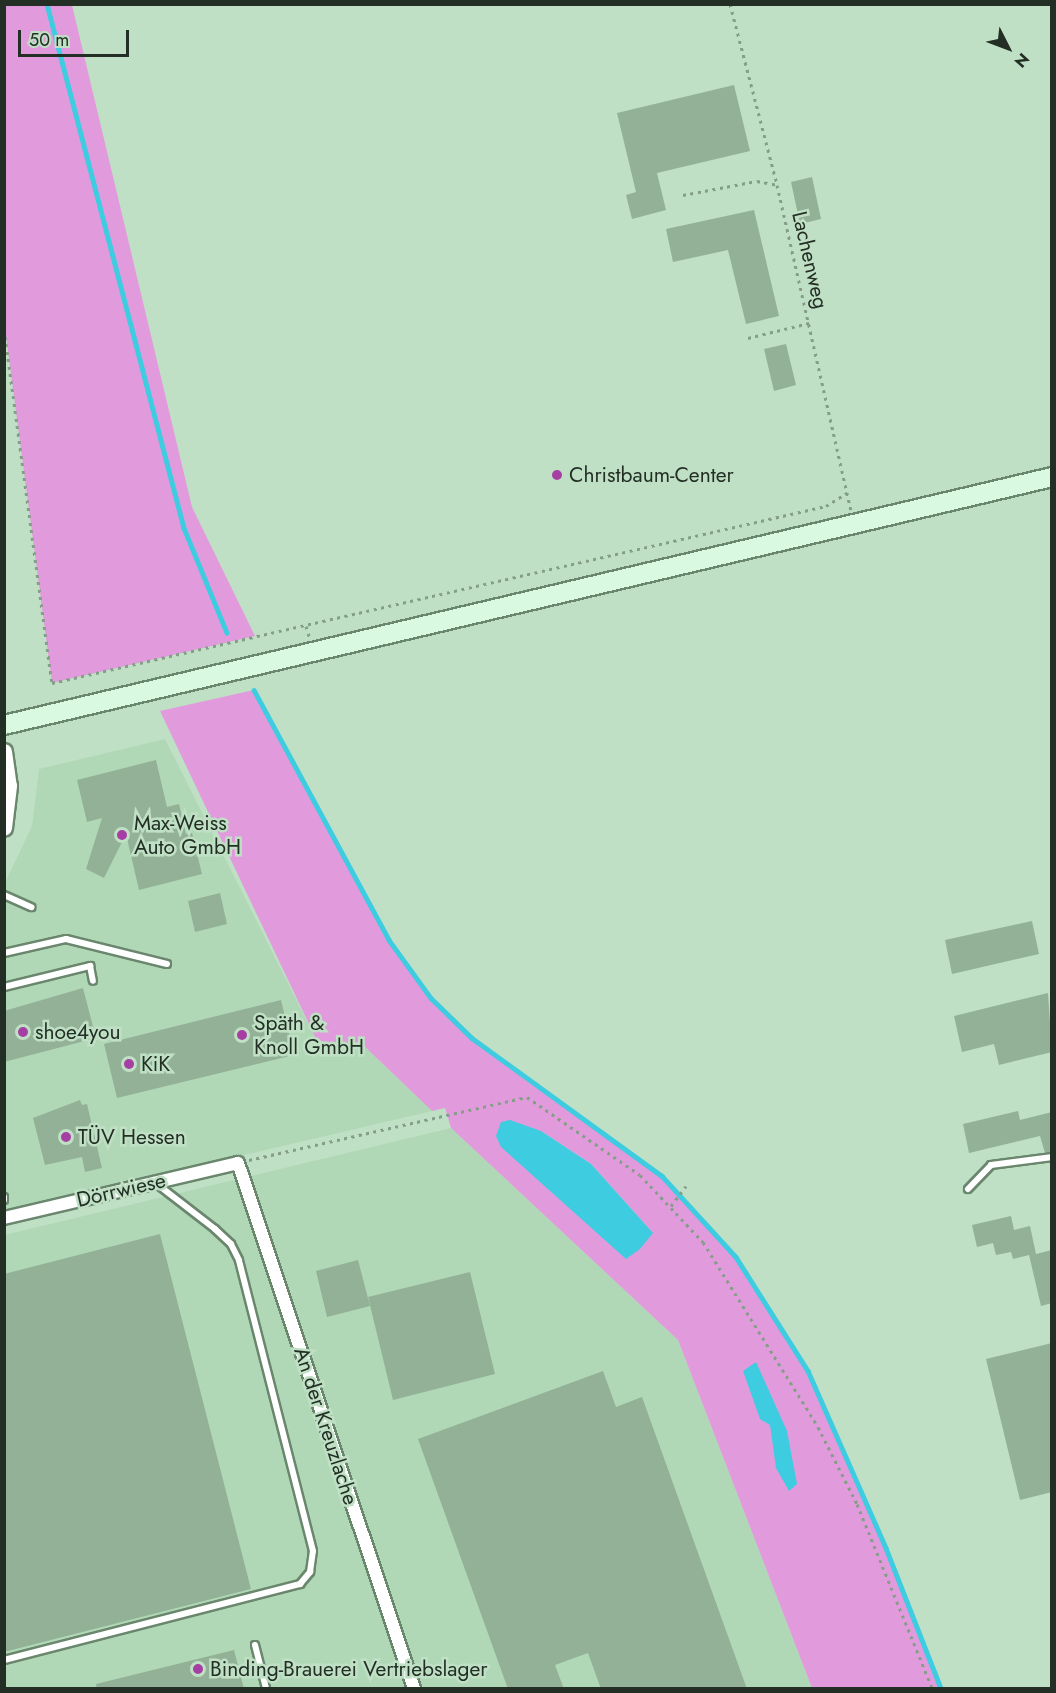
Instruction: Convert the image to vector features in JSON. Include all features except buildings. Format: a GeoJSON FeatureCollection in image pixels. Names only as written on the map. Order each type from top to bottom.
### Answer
{"type":"FeatureCollection","features":[{"type":"Feature","properties":{"kind":"main road"},"geometry":{"type":"LineString","coordinates":[[4,725],[1052,477]]}},
{"type":"Feature","properties":{"kind":"street"},"geometry":{"type":"LineString","coordinates":[[4,752],[7,796],[4,828]]}},
{"type":"Feature","properties":{"kind":"street","name":"Dörrwiese"},"geometry":{"type":"LineString","coordinates":[[4,1218],[238,1163]]}},
{"type":"Feature","properties":{"kind":"street","name":"An der Kreuzlache"},"geometry":{"type":"LineString","coordinates":[[238,1163],[414,1689]]}},
{"type":"Feature","properties":{"kind":"lane"},"geometry":{"type":"LineString","coordinates":[[4,895],[31,907]]}},
{"type":"Feature","properties":{"kind":"lane"},"geometry":{"type":"LineString","coordinates":[[4,953],[66,939],[167,964]]}},
{"type":"Feature","properties":{"kind":"lane"},"geometry":{"type":"LineString","coordinates":[[4,987],[90,966],[93,981]]}},
{"type":"Feature","properties":{"kind":"lane"},"geometry":{"type":"LineString","coordinates":[[968,1189],[991,1165],[1052,1157]]}},
{"type":"Feature","properties":{"kind":"lane"},"geometry":{"type":"LineString","coordinates":[[4,1660],[300,1584],[310,1572],[313,1551],[239,1260],[231,1244],[155,1182]]}},
{"type":"Feature","properties":{"kind":"lane"},"geometry":{"type":"LineString","coordinates":[[255,1645],[266,1689]]}},
{"type":"Feature","properties":{"kind":"path","name":"Lachenweg"},"geometry":{"type":"LineString","coordinates":[[730,4],[777,185],[848,492],[853,524]]}},
{"type":"Feature","properties":{"kind":"path"},"geometry":{"type":"LineString","coordinates":[[682,195],[757,182],[777,185]]}},
{"type":"Feature","properties":{"kind":"path"},"geometry":{"type":"LineString","coordinates":[[748,338],[809,323]]}},
{"type":"Feature","properties":{"kind":"path"},"geometry":{"type":"LineString","coordinates":[[4,329],[52,683],[826,506],[848,492]]}},
{"type":"Feature","properties":{"kind":"path"},"geometry":{"type":"LineString","coordinates":[[238,1163],[527,1097],[603,1147],[671,1206],[703,1242],[818,1427],[857,1504],[932,1689]]}},
{"type":"Feature","properties":{"kind":"path"},"geometry":{"type":"LineString","coordinates":[[671,1206],[686,1186]]}},
{"type":"Feature","properties":{"kind":"shaded area"},"geometry":{"type":"Polygon","coordinates":[[[4,5],[72,5],[192,507],[255,636],[52,683],[5,329],[4,5]]]}},
{"type":"Feature","properties":{"kind":"shaded area"},"geometry":{"type":"Polygon","coordinates":[[[254,690],[389,940],[431,998],[473,1038],[662,1176],[736,1257],[808,1371],[886,1548],[941,1688],[812,1688],[678,1340],[451,1128],[445,1108],[432,1111],[361,1043],[319,1045],[160,711],[254,690]],[[541,1131],[653,1233],[591,1164],[541,1131]]]}},
{"type":"Feature","properties":{"kind":"shaded area"},"geometry":{"type":"Polygon","coordinates":[[[165,739],[319,1045],[361,1043],[432,1111],[5,1211],[4,885],[32,826],[39,769],[165,739]]]}},
{"type":"Feature","properties":{"kind":"shaded area"},"geometry":{"type":"Polygon","coordinates":[[[451,1128],[678,1340],[812,1688],[5,1688],[4,1235],[451,1128]]]}},
{"type":"Feature","properties":{"kind":"water"},"geometry":{"type":"Polygon","coordinates":[[[510,1120],[541,1131],[591,1164],[653,1233],[640,1249],[626,1259],[501,1147],[496,1136],[501,1122],[510,1120]]]}},
{"type":"Feature","properties":{"kind":"water"},"geometry":{"type":"Polygon","coordinates":[[[756,1362],[787,1431],[797,1484],[789,1491],[776,1468],[770,1425],[760,1419],[743,1371],[756,1362]]]}},
{"type":"Feature","properties":{"kind":"waterway"},"geometry":{"type":"LineString","coordinates":[[47,4],[184,528],[227,633]]}},
{"type":"Feature","properties":{"kind":"waterway"},"geometry":{"type":"LineString","coordinates":[[254,690],[389,940],[431,998],[472,1038],[662,1176],[736,1257],[808,1371],[886,1548],[941,1688]]}},
{"type":"Feature","properties":{"kind":"place","name":"Christbaum-Center"},"geometry":{"type":"Point","coordinates":[557,475]}},
{"type":"Feature","properties":{"kind":"place","name":"Max-Weiss Auto GmbH"},"geometry":{"type":"Point","coordinates":[122,835]}},
{"type":"Feature","properties":{"kind":"place","name":"shoe4you"},"geometry":{"type":"Point","coordinates":[23,1032]}},
{"type":"Feature","properties":{"kind":"place","name":"Späth & Knoll GmbH"},"geometry":{"type":"Point","coordinates":[242,1035]}},
{"type":"Feature","properties":{"kind":"place","name":"KiK"},"geometry":{"type":"Point","coordinates":[129,1064]}},
{"type":"Feature","properties":{"kind":"place","name":"TÜV Hessen"},"geometry":{"type":"Point","coordinates":[66,1137]}},
{"type":"Feature","properties":{"kind":"place","name":"Binding-Brauerei Vertriebslager"},"geometry":{"type":"Point","coordinates":[198,1669]}}]}
